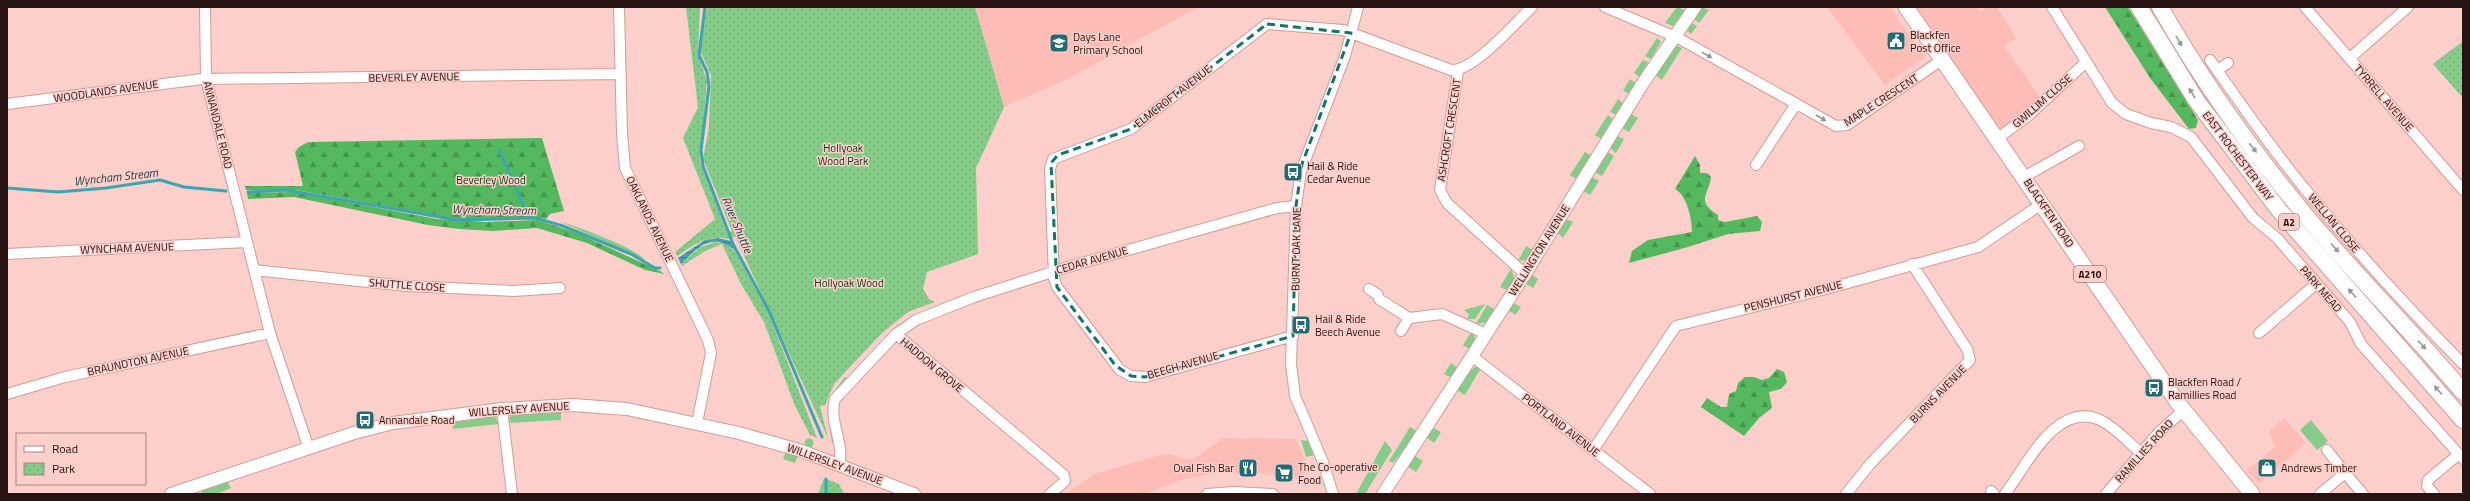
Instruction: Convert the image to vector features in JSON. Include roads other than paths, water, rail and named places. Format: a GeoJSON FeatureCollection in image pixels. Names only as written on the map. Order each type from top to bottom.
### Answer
{"type":"FeatureCollection","features":[{"type":"Feature","properties":{"kind":"highway","name":"EAST ROCHESTER WAY"},"geometry":{"type":"LineString","coordinates":[[2139,7],[2196,100],[2278,210],[2463,420]]}},
{"type":"Feature","properties":{"kind":"highway","name":"EAST ROCHESTER WAY"},"geometry":{"type":"LineString","coordinates":[[2160,7],[2183,47],[2239,130],[2302,211],[2463,392]]}},
{"type":"Feature","properties":{"kind":"main road","name":"BLACKFEN ROAD"},"geometry":{"type":"LineString","coordinates":[[1906,7],[1998,138],[2184,410],[2252,494]]}},
{"type":"Feature","properties":{"kind":"street","name":"ANNANDALE ROAD"},"geometry":{"type":"LineString","coordinates":[[204,7],[206,79],[270,332],[309,448]]}},
{"type":"Feature","properties":{"kind":"street","name":"OAKLANDS AVENUE"},"geometry":{"type":"LineString","coordinates":[[619,7],[624,164],[708,340],[711,353],[697,423]]}},
{"type":"Feature","properties":{"kind":"street","name":"BURNT OAK LANE"},"geometry":{"type":"LineString","coordinates":[[1330,493],[1323,462],[1293,387],[1291,364],[1296,206],[1302,164],[1345,56],[1358,7]]}},
{"type":"Feature","properties":{"kind":"street"},"geometry":{"type":"LineString","coordinates":[[1458,71],[1471,64],[1532,7]]}},
{"type":"Feature","properties":{"kind":"street","name":"MAPLE CRESCENT"},"geometry":{"type":"LineString","coordinates":[[1605,7],[1673,36],[1830,123],[1842,127],[1943,59]]}},
{"type":"Feature","properties":{"kind":"street","name":"WELLINGTON AVENUE"},"geometry":{"type":"LineString","coordinates":[[1383,494],[1525,274],[1673,36],[1695,7]]}},
{"type":"Feature","properties":{"kind":"street"},"geometry":{"type":"LineString","coordinates":[[2052,7],[2085,62]]}},
{"type":"Feature","properties":{"kind":"street","name":"TYRRELL AVENUE"},"geometry":{"type":"LineString","coordinates":[[2305,7],[2463,190]]}},
{"type":"Feature","properties":{"kind":"street"},"geometry":{"type":"LineString","coordinates":[[2350,58],[2408,7]]}},
{"type":"Feature","properties":{"kind":"street","name":"ELMCROFT AVENUE"},"geometry":{"type":"LineString","coordinates":[[1054,271],[1050,169],[1055,157],[1131,129],[1267,24],[1338,30],[1351,33],[1451,70],[1458,71]]}},
{"type":"Feature","properties":{"kind":"street","name":"WELLAN CLOSE"},"geometry":{"type":"LineString","coordinates":[[2210,60],[2257,128],[2358,253],[2463,364]]}},
{"type":"Feature","properties":{"kind":"street","name":"PARK MEAD"},"geometry":{"type":"LineString","coordinates":[[2085,62],[2112,103],[2126,114],[2151,124],[2171,127],[2191,137],[2253,218],[2277,238],[2350,322],[2361,344],[2461,456]]}},
{"type":"Feature","properties":{"kind":"street","name":"GWILLIM CLOSE"},"geometry":{"type":"LineString","coordinates":[[1998,138],[2028,116],[2085,62]]}},
{"type":"Feature","properties":{"kind":"street"},"geometry":{"type":"LineString","coordinates":[[2218,70],[2228,63]]}},
{"type":"Feature","properties":{"kind":"street","name":"ASHCROFT CRESCENT"},"geometry":{"type":"LineString","coordinates":[[1458,71],[1440,190],[1447,203],[1525,274]]}},
{"type":"Feature","properties":{"kind":"street","name":"BEVERLEY AVENUE"},"geometry":{"type":"LineString","coordinates":[[206,79],[621,74]]}},
{"type":"Feature","properties":{"kind":"street","name":"WOODLANDS AVENUE"},"geometry":{"type":"LineString","coordinates":[[7,104],[206,79]]}},
{"type":"Feature","properties":{"kind":"street"},"geometry":{"type":"LineString","coordinates":[[1756,165],[1796,104]]}},
{"type":"Feature","properties":{"kind":"street"},"geometry":{"type":"LineString","coordinates":[[2024,177],[2079,146]]}},
{"type":"Feature","properties":{"kind":"street","name":"PENSHURST AVENUE"},"geometry":{"type":"LineString","coordinates":[[1593,450],[1676,326],[1826,289],[1980,246],[2042,204]]}},
{"type":"Feature","properties":{"kind":"street","name":"CEDAR AVENUE"},"geometry":{"type":"LineString","coordinates":[[896,334],[924,316],[1054,271],[1277,208],[1296,206]]}},
{"type":"Feature","properties":{"kind":"street","name":"WYNCHAM AVENUE"},"geometry":{"type":"LineString","coordinates":[[7,254],[247,242]]}},
{"type":"Feature","properties":{"kind":"street","name":"BURNS AVENUE"},"geometry":{"type":"LineString","coordinates":[[1846,494],[1871,463],[1970,360],[1967,349],[1912,264]]}},
{"type":"Feature","properties":{"kind":"street","name":"SHUTTLE CLOSE"},"geometry":{"type":"LineString","coordinates":[[254,270],[406,286],[513,291],[560,288]]}},
{"type":"Feature","properties":{"kind":"street","name":"BEECH AVENUE"},"geometry":{"type":"LineString","coordinates":[[1054,271],[1057,287],[1115,365],[1131,376],[1145,376],[1293,336]]}},
{"type":"Feature","properties":{"kind":"street"},"geometry":{"type":"LineString","coordinates":[[2259,333],[2316,284]]}},
{"type":"Feature","properties":{"kind":"street"},"geometry":{"type":"LineString","coordinates":[[1369,289],[1378,295],[1379,299],[1409,318],[1442,314],[1486,334]]}},
{"type":"Feature","properties":{"kind":"street"},"geometry":{"type":"LineString","coordinates":[[1401,331],[1409,318]]}},
{"type":"Feature","properties":{"kind":"street","name":"BRAUNDTON AVENUE"},"geometry":{"type":"LineString","coordinates":[[7,394],[66,377],[270,332]]}},
{"type":"Feature","properties":{"kind":"street","name":"HADDON GROVE"},"geometry":{"type":"LineString","coordinates":[[839,465],[840,449],[833,410],[835,399],[896,334],[1064,475],[1065,481],[1050,494]]}},
{"type":"Feature","properties":{"kind":"street","name":"PORTLAND AVENUE"},"geometry":{"type":"LineString","coordinates":[[1472,356],[1650,494]]}},
{"type":"Feature","properties":{"kind":"street","name":"WILLERSLEY AVENUE"},"geometry":{"type":"LineString","coordinates":[[171,494],[193,490],[309,448],[394,423],[502,409],[541,406],[606,407],[697,423],[812,455],[914,494]]}},
{"type":"Feature","properties":{"kind":"street"},"geometry":{"type":"LineString","coordinates":[[502,409],[512,494]]}},
{"type":"Feature","properties":{"kind":"street","name":"RAMILLIES ROAD"},"geometry":{"type":"LineString","coordinates":[[2106,494],[2159,432],[2184,410]]}},
{"type":"Feature","properties":{"kind":"street"},"geometry":{"type":"LineString","coordinates":[[2005,494],[2025,464],[2052,432],[2071,419],[2089,417],[2102,421],[2141,453]]}},
{"type":"Feature","properties":{"kind":"street"},"geometry":{"type":"LineString","coordinates":[[2327,450],[2362,494]]}},
{"type":"Feature","properties":{"kind":"street"},"geometry":{"type":"LineString","coordinates":[[2434,494],[2427,486],[2428,480],[2461,456]]}},
{"type":"Feature","properties":{"kind":"street"},"geometry":{"type":"LineString","coordinates":[[2320,494],[2345,472]]}},
{"type":"Feature","properties":{"kind":"street"},"geometry":{"type":"LineString","coordinates":[[1207,494],[1234,492],[1273,494]]}},
{"type":"Feature","properties":{"kind":"water"},"geometry":{"type":"Polygon","coordinates":[[[718,238],[731,241],[735,250],[719,242],[712,242],[700,247],[681,264],[678,258],[705,240],[718,238]]]}},
{"type":"Feature","properties":{"kind":"waterway","name":"River Shuttle"},"geometry":{"type":"LineString","coordinates":[[705,7],[699,55],[707,72],[709,86],[701,150],[703,166],[733,244],[769,311],[822,437]]}},
{"type":"Feature","properties":{"kind":"waterway"},"geometry":{"type":"LineString","coordinates":[[499,150],[529,218]]}},
{"type":"Feature","properties":{"kind":"waterway","name":"Wyncham Stream"},"geometry":{"type":"LineString","coordinates":[[7,188],[58,192],[106,188],[160,180],[184,187],[226,191]]}},
{"type":"Feature","properties":{"kind":"waterway","name":"Wyncham Stream"},"geometry":{"type":"LineString","coordinates":[[248,192],[286,190],[457,220],[535,218],[563,226],[631,254],[655,268],[660,268]]}},
{"type":"Feature","properties":{"kind":"waterway","name":"River Shuttle"},"geometry":{"type":"LineString","coordinates":[[826,479],[826,494]]}},
{"type":"Feature","properties":{"kind":"place","name":"Blackfen Post Office"},"geometry":{"type":"Point","coordinates":[1896,41]}},
{"type":"Feature","properties":{"kind":"place","name":"Days Lane Primary School"},"geometry":{"type":"Point","coordinates":[1059,43]}},
{"type":"Feature","properties":{"kind":"place","name":"Hail & Ride Cedar Avenue"},"geometry":{"type":"Point","coordinates":[1293,172]}},
{"type":"Feature","properties":{"kind":"place","name":"Hail & Ride Beech Avenue"},"geometry":{"type":"Point","coordinates":[1301,325]}},
{"type":"Feature","properties":{"kind":"place","name":"Blackfen Road / Ramillies Road"},"geometry":{"type":"Point","coordinates":[2154,388]}},
{"type":"Feature","properties":{"kind":"place","name":"Annandale Road"},"geometry":{"type":"Point","coordinates":[365,420]}},
{"type":"Feature","properties":{"kind":"place","name":"Oval Fish Bar"},"geometry":{"type":"Point","coordinates":[1248,468]}},
{"type":"Feature","properties":{"kind":"place","name":"Andrews Timber"},"geometry":{"type":"Point","coordinates":[2267,468]}},
{"type":"Feature","properties":{"kind":"place","name":"The Co-operative Food"},"geometry":{"type":"Point","coordinates":[1284,473]}},
{"type":"Feature","properties":{"kind":"park label","name":"Hollyoak Wood Park"},"geometry":{"type":"Point","coordinates":[843,154]}},
{"type":"Feature","properties":{"kind":"park label","name":"Beverley Wood"},"geometry":{"type":"Point","coordinates":[491,180]}},
{"type":"Feature","properties":{"kind":"park label","name":"Hollyoak Wood"},"geometry":{"type":"Point","coordinates":[849,283]}}]}
